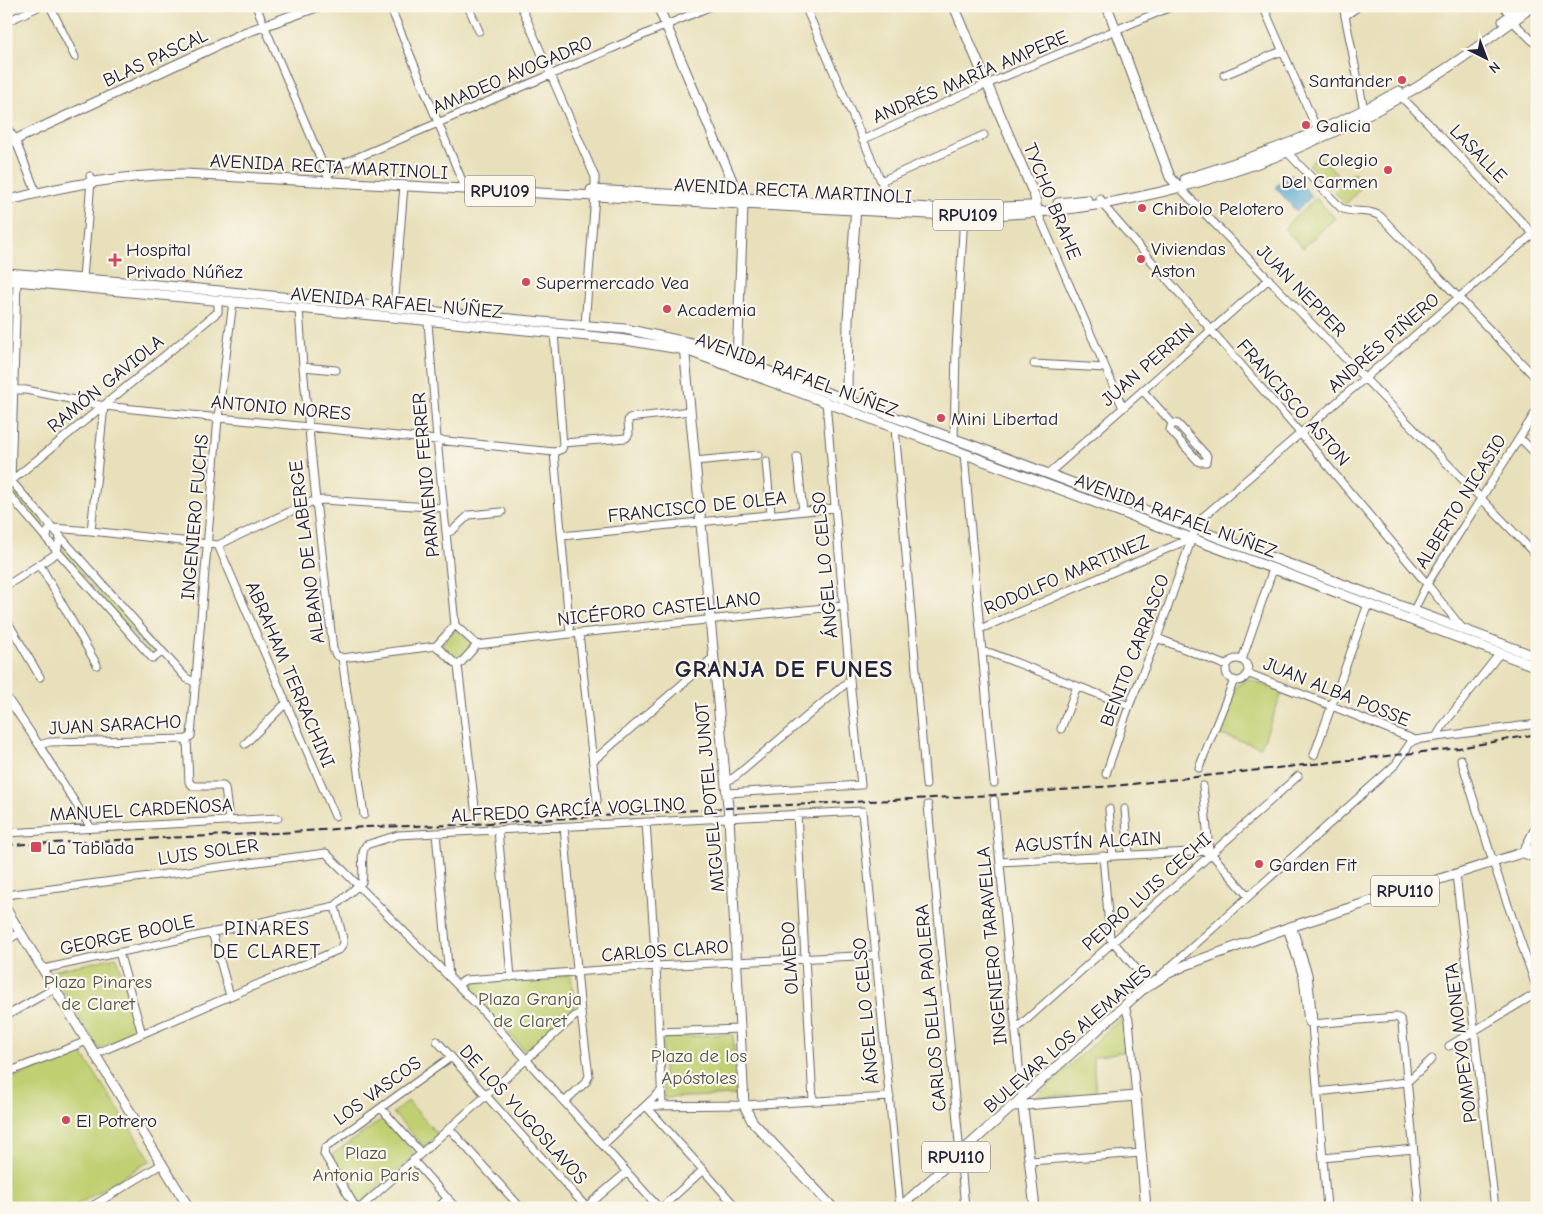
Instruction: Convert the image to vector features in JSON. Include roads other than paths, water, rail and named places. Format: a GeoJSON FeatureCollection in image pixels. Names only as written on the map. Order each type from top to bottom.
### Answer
{"type":"FeatureCollection","features":[{"type":"Feature","properties":{"kind":"main road","name":"BLAS PASCAL"},"geometry":{"type":"LineString","coordinates":[[6,144],[264,25],[319,6]]}},
{"type":"Feature","properties":{"kind":"main road"},"geometry":{"type":"LineString","coordinates":[[658,6],[741,201],[737,359],[738,365],[743,371]]}},
{"type":"Feature","properties":{"kind":"main road","name":"TYCHO BRAHE"},"geometry":{"type":"LineString","coordinates":[[954,6],[1035,197],[1037,208]]}},
{"type":"Feature","properties":{"kind":"main road","name":"JUAN NEPPER"},"geometry":{"type":"LineString","coordinates":[[1107,6],[1170,176],[1177,184]]}},
{"type":"Feature","properties":{"kind":"main road","name":"AVENIDA RECTA MARTINOLI"},"geometry":{"type":"LineString","coordinates":[[1512,19],[1522,6]]}},
{"type":"Feature","properties":{"kind":"main road","name":"AVENIDA RECTA MARTINOLI"},"geometry":{"type":"LineString","coordinates":[[1177,184],[1319,135],[1399,95],[1467,56],[1512,19],[1533,6]]}},
{"type":"Feature","properties":{"kind":"main road","name":"AVENIDA RECTA MARTINOLI"},"geometry":{"type":"LineString","coordinates":[[6,201],[90,178],[184,174],[287,180],[294,177],[329,178],[404,186],[595,193],[856,207],[964,215],[1101,201],[1177,184],[1287,152],[1364,110],[1399,95]]}},
{"type":"Feature","properties":{"kind":"main road","name":"AVENIDA RECTA MARTINOLI"},"geometry":{"type":"LineString","coordinates":[[6,195],[34,187],[90,178],[146,170],[183,169],[329,178],[463,183],[670,200],[797,203],[804,200],[856,207],[889,205],[956,209],[1037,208]]}},
{"type":"Feature","properties":{"kind":"main road"},"geometry":{"type":"LineString","coordinates":[[826,402],[843,399],[847,392],[848,320],[856,207]]}},
{"type":"Feature","properties":{"kind":"main road"},"geometry":{"type":"LineString","coordinates":[[6,269],[31,279]]}},
{"type":"Feature","properties":{"kind":"main road","name":"AVENIDA RAFAEL NÚÑEZ"},"geometry":{"type":"LineString","coordinates":[[6,273],[31,279],[218,301],[619,339],[686,350],[1170,530],[1174,528],[1190,532],[1274,569],[1537,667]]}},
{"type":"Feature","properties":{"kind":"main road","name":"AVENIDA RAFAEL NÚÑEZ"},"geometry":{"type":"LineString","coordinates":[[6,280],[17,283],[31,279],[82,278],[625,329],[679,340],[737,359],[1048,474],[1194,534],[1216,537],[1537,657]]}},
{"type":"Feature","properties":{"kind":"main road"},"geometry":{"type":"LineString","coordinates":[[6,285],[17,283]]}},
{"type":"Feature","properties":{"kind":"main road"},"geometry":{"type":"LineString","coordinates":[[210,290],[217,296],[218,301]]}},
{"type":"Feature","properties":{"kind":"main road"},"geometry":{"type":"LineString","coordinates":[[233,302],[239,298],[278,301],[287,298]]}},
{"type":"Feature","properties":{"kind":"main road"},"geometry":{"type":"LineString","coordinates":[[679,340],[686,350]]}},
{"type":"Feature","properties":{"kind":"main road","name":"MIGUEL POTEL JUNOT"},"geometry":{"type":"LineString","coordinates":[[686,350],[690,411],[729,817],[744,1105],[752,1121],[833,1208]]}},
{"type":"Feature","properties":{"kind":"main road"},"geometry":{"type":"LineString","coordinates":[[1368,604],[1372,600],[1377,599],[1418,615],[1426,615]]}},
{"type":"Feature","properties":{"kind":"main road","name":"BULEVAR LOS ALEMANES"},"geometry":{"type":"LineString","coordinates":[[900,1207],[1013,1106],[1023,1101],[1125,1006],[1150,985],[1168,974],[1186,965],[1290,927],[1537,848]]}},
{"type":"Feature","properties":{"kind":"main road"},"geometry":{"type":"LineString","coordinates":[[6,909],[189,1208]]}},
{"type":"Feature","properties":{"kind":"main road"},"geometry":{"type":"LineString","coordinates":[[1023,1101],[1136,1096],[1146,1206]]}},
{"type":"Feature","properties":{"kind":"main road","name":"INGENIERO TARAVELLA"},"geometry":{"type":"LineString","coordinates":[[1023,1101],[1035,1208]]}},
{"type":"Feature","properties":{"kind":"street"},"geometry":{"type":"LineString","coordinates":[[6,22],[40,6]]}},
{"type":"Feature","properties":{"kind":"street"},"geometry":{"type":"LineString","coordinates":[[50,6],[75,57]]}},
{"type":"Feature","properties":{"kind":"street"},"geometry":{"type":"LineString","coordinates":[[256,6],[329,178]]}},
{"type":"Feature","properties":{"kind":"street"},"geometry":{"type":"LineString","coordinates":[[390,6],[440,123],[463,183]]}},
{"type":"Feature","properties":{"kind":"street"},"geometry":{"type":"LineString","coordinates":[[468,6],[479,32]]}},
{"type":"Feature","properties":{"kind":"street"},"geometry":{"type":"LineString","coordinates":[[521,6],[595,177],[585,325]]}},
{"type":"Feature","properties":{"kind":"street","name":"AMADEO AVOGADRO"},"geometry":{"type":"LineString","coordinates":[[329,178],[342,164],[551,76],[710,6]]}},
{"type":"Feature","properties":{"kind":"street"},"geometry":{"type":"LineString","coordinates":[[805,6],[881,181],[889,205]]}},
{"type":"Feature","properties":{"kind":"street","name":"ANDRÉS MARÍA AMPERE"},"geometry":{"type":"LineString","coordinates":[[862,140],[987,84],[1173,6]]}},
{"type":"Feature","properties":{"kind":"street"},"geometry":{"type":"LineString","coordinates":[[1262,6],[1319,135]]}},
{"type":"Feature","properties":{"kind":"street"},"geometry":{"type":"LineString","coordinates":[[1343,6],[1364,110]]}},
{"type":"Feature","properties":{"kind":"street"},"geometry":{"type":"LineString","coordinates":[[1346,16],[1359,6]]}},
{"type":"Feature","properties":{"kind":"street"},"geometry":{"type":"LineString","coordinates":[[1503,6],[1512,19],[1537,45]]}},
{"type":"Feature","properties":{"kind":"street"},"geometry":{"type":"LineString","coordinates":[[1224,75],[1282,51]]}},
{"type":"Feature","properties":{"kind":"street","name":"LASALLE"},"geometry":{"type":"LineString","coordinates":[[1399,95],[1535,236]]}},
{"type":"Feature","properties":{"kind":"street"},"geometry":{"type":"LineString","coordinates":[[6,126],[15,139],[34,187]]}},
{"type":"Feature","properties":{"kind":"street"},"geometry":{"type":"LineString","coordinates":[[881,181],[984,135]]}},
{"type":"Feature","properties":{"kind":"street"},"geometry":{"type":"LineString","coordinates":[[1287,152],[1341,208],[1374,212],[1380,216],[1537,379]]}},
{"type":"Feature","properties":{"kind":"street"},"geometry":{"type":"LineString","coordinates":[[82,278],[90,178]]}},
{"type":"Feature","properties":{"kind":"street","name":"JUAN NEPPER"},"geometry":{"type":"LineString","coordinates":[[1177,184],[1537,556]]}},
{"type":"Feature","properties":{"kind":"street"},"geometry":{"type":"LineString","coordinates":[[394,308],[404,186]]}},
{"type":"Feature","properties":{"kind":"street","name":"FRANCISCO ASTON"},"geometry":{"type":"LineString","coordinates":[[1101,201],[1427,584],[1462,628]]}},
{"type":"Feature","properties":{"kind":"street","name":"TYCHO BRAHE"},"geometry":{"type":"LineString","coordinates":[[1037,208],[1123,408]]}},
{"type":"Feature","properties":{"kind":"street"},"geometry":{"type":"LineString","coordinates":[[954,439],[956,350],[964,215]]}},
{"type":"Feature","properties":{"kind":"street","name":"ANDRÉS PIÑERO"},"geometry":{"type":"LineString","coordinates":[[1194,534],[1203,517],[1459,298],[1535,236]]}},
{"type":"Feature","properties":{"kind":"street","name":"JUAN PERRIN"},"geometry":{"type":"LineString","coordinates":[[1048,474],[1269,279]]}},
{"type":"Feature","properties":{"kind":"street"},"geometry":{"type":"LineString","coordinates":[[17,283],[15,390],[8,486],[57,551],[152,658],[162,652]]}},
{"type":"Feature","properties":{"kind":"street"},"geometry":{"type":"LineString","coordinates":[[218,301],[218,312],[231,313]]}},
{"type":"Feature","properties":{"kind":"street","name":"INGENIERO FUCHS"},"geometry":{"type":"LineString","coordinates":[[228,820],[225,788],[223,786],[193,786],[189,782],[189,738],[196,683],[218,418],[233,302]]}},
{"type":"Feature","properties":{"kind":"street","name":"ALBANO DE LABERGE"},"geometry":{"type":"LineString","coordinates":[[299,309],[308,426],[333,649],[336,655],[342,658],[364,815]]}},
{"type":"Feature","properties":{"kind":"street","name":"RAMÓN GAVIOLA"},"geometry":{"type":"LineString","coordinates":[[8,486],[218,312]]}},
{"type":"Feature","properties":{"kind":"street","name":"PARMENIO FERRER"},"geometry":{"type":"LineString","coordinates":[[428,322],[455,625]]}},
{"type":"Feature","properties":{"kind":"street"},"geometry":{"type":"LineString","coordinates":[[554,333],[563,443],[562,449],[554,452],[570,634]]}},
{"type":"Feature","properties":{"kind":"street"},"geometry":{"type":"LineString","coordinates":[[1034,364],[1105,368]]}},
{"type":"Feature","properties":{"kind":"street"},"geometry":{"type":"LineString","coordinates":[[303,367],[336,370]]}},
{"type":"Feature","properties":{"kind":"street","name":"ANTONIO NORES"},"geometry":{"type":"LineString","coordinates":[[6,389],[26,390],[104,406],[554,452]]}},
{"type":"Feature","properties":{"kind":"street"},"geometry":{"type":"LineString","coordinates":[[1143,391],[1172,423],[1178,424],[1207,456],[1206,462],[1199,462],[1170,430],[1172,423]]}},
{"type":"Feature","properties":{"kind":"street","name":"ÁNGEL LO CELSO"},"geometry":{"type":"LineString","coordinates":[[727,793],[861,786],[826,402]]}},
{"type":"Feature","properties":{"kind":"street"},"geometry":{"type":"LineString","coordinates":[[91,530],[104,406]]}},
{"type":"Feature","properties":{"kind":"street","name":"ALBERTO NICASIO"},"geometry":{"type":"LineString","coordinates":[[1414,610],[1427,584],[1537,410]]}},
{"type":"Feature","properties":{"kind":"street"},"geometry":{"type":"LineString","coordinates":[[563,443],[626,438],[629,434],[629,418],[690,411]]}},
{"type":"Feature","properties":{"kind":"street"},"geometry":{"type":"LineString","coordinates":[[895,428],[926,785]]}},
{"type":"Feature","properties":{"kind":"street"},"geometry":{"type":"LineString","coordinates":[[1520,438],[1537,455]]}},
{"type":"Feature","properties":{"kind":"street"},"geometry":{"type":"LineString","coordinates":[[964,454],[994,783]]}},
{"type":"Feature","properties":{"kind":"street"},"geometry":{"type":"LineString","coordinates":[[695,461],[758,455]]}},
{"type":"Feature","properties":{"kind":"street"},"geometry":{"type":"LineString","coordinates":[[798,457],[803,511]]}},
{"type":"Feature","properties":{"kind":"street"},"geometry":{"type":"LineString","coordinates":[[766,461],[771,514]]}},
{"type":"Feature","properties":{"kind":"street"},"geometry":{"type":"LineString","coordinates":[[8,486],[53,528],[186,678],[196,683]]}},
{"type":"Feature","properties":{"kind":"street"},"geometry":{"type":"LineString","coordinates":[[47,538],[48,532],[53,528],[91,530],[218,545],[316,501],[444,508]]}},
{"type":"Feature","properties":{"kind":"street","name":"FRANCISCO DE OLEA"},"geometry":{"type":"LineString","coordinates":[[562,536],[835,508]]}},
{"type":"Feature","properties":{"kind":"street"},"geometry":{"type":"LineString","coordinates":[[447,533],[469,515],[502,512]]}},
{"type":"Feature","properties":{"kind":"street","name":"RODOLFO MARTINEZ"},"geometry":{"type":"LineString","coordinates":[[980,629],[1194,534]]}},
{"type":"Feature","properties":{"kind":"street","name":"BENITO CARRASCO"},"geometry":{"type":"LineString","coordinates":[[1106,774],[1129,706],[1157,638],[1194,534]]}},
{"type":"Feature","properties":{"kind":"street"},"geometry":{"type":"LineString","coordinates":[[6,586],[54,555],[57,551],[60,536]]}},
{"type":"Feature","properties":{"kind":"street","name":"ABRAHAM TERRACHINI"},"geometry":{"type":"LineString","coordinates":[[218,545],[334,816]]}},
{"type":"Feature","properties":{"kind":"street"},"geometry":{"type":"LineString","coordinates":[[40,565],[97,665]]}},
{"type":"Feature","properties":{"kind":"street"},"geometry":{"type":"LineString","coordinates":[[1242,660],[1274,569]]}},
{"type":"Feature","properties":{"kind":"street"},"geometry":{"type":"LineString","coordinates":[[1314,755],[1368,604]]}},
{"type":"Feature","properties":{"kind":"street","name":"NICÉFORO CASTELLANO"},"geometry":{"type":"LineString","coordinates":[[477,645],[844,606]]}},
{"type":"Feature","properties":{"kind":"street"},"geometry":{"type":"LineString","coordinates":[[6,619],[40,677]]}},
{"type":"Feature","properties":{"kind":"street"},"geometry":{"type":"LineString","coordinates":[[342,658],[436,646],[455,625],[477,645],[458,666]]}},
{"type":"Feature","properties":{"kind":"street"},"geometry":{"type":"LineString","coordinates":[[579,633],[597,801]]}},
{"type":"Feature","properties":{"kind":"street"},"geometry":{"type":"LineString","coordinates":[[1157,638],[1227,666]]}},
{"type":"Feature","properties":{"kind":"street"},"geometry":{"type":"LineString","coordinates":[[436,646],[458,666],[475,807]]}},
{"type":"Feature","properties":{"kind":"street"},"geometry":{"type":"LineString","coordinates":[[982,652],[991,653],[1129,706]]}},
{"type":"Feature","properties":{"kind":"street"},"geometry":{"type":"LineString","coordinates":[[1436,737],[1444,724],[1500,653]]}},
{"type":"Feature","properties":{"kind":"street"},"geometry":{"type":"LineString","coordinates":[[594,760],[714,657]]}},
{"type":"Feature","properties":{"kind":"street"},"geometry":{"type":"LineString","coordinates":[[1233,660],[1242,660],[1248,667],[1247,673],[1242,679],[1234,680],[1228,676],[1227,666],[1233,660]]}},
{"type":"Feature","properties":{"kind":"street","name":"JUAN ALBA POSSE"},"geometry":{"type":"LineString","coordinates":[[1247,673],[1415,740]]}},
{"type":"Feature","properties":{"kind":"street"},"geometry":{"type":"LineString","coordinates":[[726,782],[736,776],[850,680]]}},
{"type":"Feature","properties":{"kind":"street"},"geometry":{"type":"LineString","coordinates":[[1199,768],[1234,680]]}},
{"type":"Feature","properties":{"kind":"street"},"geometry":{"type":"LineString","coordinates":[[1061,729],[1077,686]]}},
{"type":"Feature","properties":{"kind":"street"},"geometry":{"type":"LineString","coordinates":[[6,696],[91,828]]}},
{"type":"Feature","properties":{"kind":"street"},"geometry":{"type":"LineString","coordinates":[[245,744],[286,702]]}},
{"type":"Feature","properties":{"kind":"street"},"geometry":{"type":"LineString","coordinates":[[1103,856],[1109,934],[1112,942],[1150,985],[1396,764],[1404,755],[1409,745],[1415,740],[1537,724]]}},
{"type":"Feature","properties":{"kind":"street","name":"JUAN SARACHO"},"geometry":{"type":"LineString","coordinates":[[39,745],[50,742],[189,738]]}},
{"type":"Feature","properties":{"kind":"street"},"geometry":{"type":"LineString","coordinates":[[1449,1046],[1537,994],[1461,760]]}},
{"type":"Feature","properties":{"kind":"street","name":"PEDRO LUIS CECHI"},"geometry":{"type":"LineString","coordinates":[[1015,1030],[1298,776]]}},
{"type":"Feature","properties":{"kind":"street"},"geometry":{"type":"LineString","coordinates":[[1203,786],[1210,853],[1248,896]]}},
{"type":"Feature","properties":{"kind":"street","name":"INGENIERO TARAVELLA"},"geometry":{"type":"LineString","coordinates":[[994,800],[1023,1101]]}},
{"type":"Feature","properties":{"kind":"street","name":"CARLOS DELLA PAOLERA"},"geometry":{"type":"LineString","coordinates":[[928,805],[965,1208]]}},
{"type":"Feature","properties":{"kind":"street"},"geometry":{"type":"LineString","coordinates":[[1109,809],[1113,856]]}},
{"type":"Feature","properties":{"kind":"street"},"geometry":{"type":"LineString","coordinates":[[1125,809],[1129,855]]}},
{"type":"Feature","properties":{"kind":"street","name":"ÁNGEL LO CELSO"},"geometry":{"type":"LineString","coordinates":[[862,810],[900,1207]]}},
{"type":"Feature","properties":{"kind":"street","name":"ALFREDO GARCÍA VOGLINO"},"geometry":{"type":"LineString","coordinates":[[358,887],[364,876],[363,852],[366,845],[398,835],[862,810]]}},
{"type":"Feature","properties":{"kind":"street","name":"OLMEDO"},"geometry":{"type":"LineString","coordinates":[[797,814],[813,1101]]}},
{"type":"Feature","properties":{"kind":"street","name":"MANUEL CARDEÑOSA"},"geometry":{"type":"LineString","coordinates":[[6,833],[278,818]]}},
{"type":"Feature","properties":{"kind":"street"},"geometry":{"type":"LineString","coordinates":[[646,822],[656,966],[662,1106]]}},
{"type":"Feature","properties":{"kind":"street"},"geometry":{"type":"LineString","coordinates":[[1537,824],[1522,853],[1537,860]]}},
{"type":"Feature","properties":{"kind":"street"},"geometry":{"type":"LineString","coordinates":[[564,827],[581,1013],[589,1076],[586,1082],[564,1102]]}},
{"type":"Feature","properties":{"kind":"street"},"geometry":{"type":"LineString","coordinates":[[498,830],[511,977]]}},
{"type":"Feature","properties":{"kind":"street"},"geometry":{"type":"LineString","coordinates":[[436,833],[449,977]]}},
{"type":"Feature","properties":{"kind":"street","name":"LUIS SOLER"},"geometry":{"type":"LineString","coordinates":[[6,894],[326,853],[358,887]]}},
{"type":"Feature","properties":{"kind":"street","name":"AGUSTÍN ALCAIN"},"geometry":{"type":"LineString","coordinates":[[1000,862],[1103,856],[1210,853]]}},
{"type":"Feature","properties":{"kind":"street","name":"POMPEYO MONETA"},"geometry":{"type":"LineString","coordinates":[[1456,874],[1495,1208]]}},
{"type":"Feature","properties":{"kind":"street"},"geometry":{"type":"LineString","coordinates":[[358,887],[458,985],[660,1208],[703,1170]]}},
{"type":"Feature","properties":{"kind":"street","name":"GEORGE BOOLE"},"geometry":{"type":"LineString","coordinates":[[43,970],[335,906],[358,887]]}},
{"type":"Feature","properties":{"kind":"street"},"geometry":{"type":"LineString","coordinates":[[95,1054],[340,949],[343,943],[335,906]]}},
{"type":"Feature","properties":{"kind":"street"},"geometry":{"type":"LineString","coordinates":[[1290,927],[1303,977],[1308,1022],[1312,1024],[1396,1017],[1400,1019],[1419,1208]]}},
{"type":"Feature","properties":{"kind":"street"},"geometry":{"type":"LineString","coordinates":[[6,941],[21,932]]}},
{"type":"Feature","properties":{"kind":"street"},"geometry":{"type":"LineString","coordinates":[[212,932],[230,996]]}},
{"type":"Feature","properties":{"kind":"street"},"geometry":{"type":"LineString","coordinates":[[119,952],[142,1034]]}},
{"type":"Feature","properties":{"kind":"street","name":"CARLOS CLARO"},"geometry":{"type":"LineString","coordinates":[[458,985],[465,980],[656,966],[876,955]]}},
{"type":"Feature","properties":{"kind":"street"},"geometry":{"type":"LineString","coordinates":[[6,1016],[55,988]]}},
{"type":"Feature","properties":{"kind":"street"},"geometry":{"type":"LineString","coordinates":[[1125,1006],[1129,1020],[1136,1096]]}},
{"type":"Feature","properties":{"kind":"street"},"geometry":{"type":"LineString","coordinates":[[358,1208],[575,1016],[581,1013]]}},
{"type":"Feature","properties":{"kind":"street"},"geometry":{"type":"LineString","coordinates":[[1312,1024],[1327,1208]]}},
{"type":"Feature","properties":{"kind":"street"},"geometry":{"type":"LineString","coordinates":[[659,1032],[740,1029]]}},
{"type":"Feature","properties":{"kind":"street"},"geometry":{"type":"LineString","coordinates":[[6,1072],[87,1041]]}},
{"type":"Feature","properties":{"kind":"street","name":"DE LOS YUGOSLAVOS"},"geometry":{"type":"LineString","coordinates":[[437,1042],[586,1207]]}},
{"type":"Feature","properties":{"kind":"street","name":"LOS VASCOS"},"geometry":{"type":"LineString","coordinates":[[358,1208],[324,1151],[451,1057]]}},
{"type":"Feature","properties":{"kind":"street"},"geometry":{"type":"LineString","coordinates":[[1317,1092],[1407,1082],[1432,1059]]}},
{"type":"Feature","properties":{"kind":"street"},"geometry":{"type":"LineString","coordinates":[[603,1145],[661,1092]]}},
{"type":"Feature","properties":{"kind":"street"},"geometry":{"type":"LineString","coordinates":[[646,1106],[744,1105],[890,1097]]}},
{"type":"Feature","properties":{"kind":"street"},"geometry":{"type":"LineString","coordinates":[[646,1106],[737,1208]]}},
{"type":"Feature","properties":{"kind":"street"},"geometry":{"type":"LineString","coordinates":[[381,1108],[422,1153]]}},
{"type":"Feature","properties":{"kind":"street"},"geometry":{"type":"LineString","coordinates":[[449,1128],[521,1208]]}},
{"type":"Feature","properties":{"kind":"street"},"geometry":{"type":"LineString","coordinates":[[1323,1158],[1413,1149]]}},
{"type":"Feature","properties":{"kind":"street"},"geometry":{"type":"LineString","coordinates":[[1030,1161],[1142,1153]]}},
{"type":"Feature","properties":{"kind":"street"},"geometry":{"type":"LineString","coordinates":[[413,1160],[456,1208]]}},
{"type":"Feature","properties":{"kind":"street"},"geometry":{"type":"LineString","coordinates":[[89,1208],[162,1164]]}},
{"type":"Feature","properties":{"kind":"street"},"geometry":{"type":"LineString","coordinates":[[586,1207],[626,1172]]}},
{"type":"Feature","properties":{"kind":"street"},"geometry":{"type":"LineString","coordinates":[[437,1208],[448,1198]]}},
{"type":"Feature","properties":{"kind":"street"},"geometry":{"type":"LineString","coordinates":[[1111,1208],[1146,1206]]}},
{"type":"Feature","properties":{"kind":"water"},"geometry":{"type":"Polygon","coordinates":[[[1291,173],[1312,196],[1296,211],[1275,187],[1291,173]]]}},
{"type":"Feature","properties":{"kind":"railway"},"geometry":{"type":"LineString","coordinates":[[6,845],[277,833],[365,827],[457,825],[728,808],[994,795],[1114,786],[1459,748],[1537,734]]}},
{"type":"Feature","properties":{"kind":"place","name":"Santander"},"geometry":{"type":"Point","coordinates":[1402,80]}},
{"type":"Feature","properties":{"kind":"place","name":"Galicia"},"geometry":{"type":"Point","coordinates":[1306,125]}},
{"type":"Feature","properties":{"kind":"place","name":"Colegio Del Carmen"},"geometry":{"type":"Point","coordinates":[1388,170]}},
{"type":"Feature","properties":{"kind":"place","name":"Chibolo Pelotero"},"geometry":{"type":"Point","coordinates":[1142,208]}},
{"type":"Feature","properties":{"kind":"place","name":"Viviendas Aston"},"geometry":{"type":"Point","coordinates":[1141,259]}},
{"type":"Feature","properties":{"kind":"place","name":"Hospital Privado Núñez"},"geometry":{"type":"Point","coordinates":[115,260]}},
{"type":"Feature","properties":{"kind":"place","name":"Supermercado Vea"},"geometry":{"type":"Point","coordinates":[526,282]}},
{"type":"Feature","properties":{"kind":"place","name":"Academia"},"geometry":{"type":"Point","coordinates":[667,309]}},
{"type":"Feature","properties":{"kind":"place","name":"Mini Libertad"},"geometry":{"type":"Point","coordinates":[941,418]}},
{"type":"Feature","properties":{"kind":"place","name":"La Tablada"},"geometry":{"type":"Point","coordinates":[36,847]}},
{"type":"Feature","properties":{"kind":"place","name":"Garden Fit"},"geometry":{"type":"Point","coordinates":[1259,864]}},
{"type":"Feature","properties":{"kind":"place","name":"El Potrero"},"geometry":{"type":"Point","coordinates":[66,1120]}},
{"type":"Feature","properties":{"kind":"district","name":"GRANJA DE FUNES"},"geometry":{"type":"Point","coordinates":[784,669]}},
{"type":"Feature","properties":{"kind":"district","name":"PINARES DE CLARET"},"geometry":{"type":"Point","coordinates":[267,940]}},
{"type":"Feature","properties":{"kind":"park label","name":"Plaza Pinares de Claret"},"geometry":{"type":"Point","coordinates":[98,992]}},
{"type":"Feature","properties":{"kind":"park label","name":"Plaza Granja de Claret"},"geometry":{"type":"Point","coordinates":[530,1009]}},
{"type":"Feature","properties":{"kind":"park label","name":"Plaza de los Apóstoles"},"geometry":{"type":"Point","coordinates":[699,1066]}},
{"type":"Feature","properties":{"kind":"park label","name":"Plaza Antonia París"},"geometry":{"type":"Point","coordinates":[366,1163]}}]}
